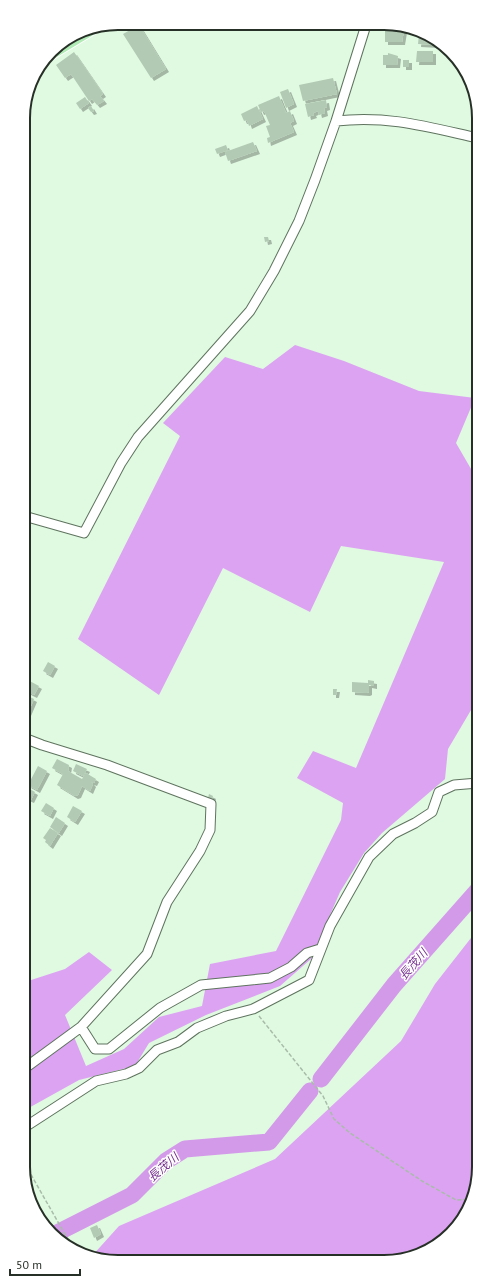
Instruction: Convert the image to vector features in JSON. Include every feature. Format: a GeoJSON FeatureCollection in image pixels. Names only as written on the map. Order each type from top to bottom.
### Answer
{"type":"FeatureCollection","features":[{"type":"Feature","properties":{"kind":"street"},"geometry":{"type":"LineString","coordinates":[[30,518],[84,533],[121,463],[138,437],[250,311],[274,271],[299,221],[336,121],[364,30]]}},
{"type":"Feature","properties":{"kind":"street"},"geometry":{"type":"LineString","coordinates":[[336,121],[361,118],[403,121],[472,137]]}},
{"type":"Feature","properties":{"kind":"street"},"geometry":{"type":"LineString","coordinates":[[30,740],[107,765],[211,804],[210,830],[200,851],[167,902],[147,954],[81,1027],[30,1064]]}},
{"type":"Feature","properties":{"kind":"street"},"geometry":{"type":"LineString","coordinates":[[30,1124],[96,1081],[126,1074],[139,1068],[156,1050],[178,1042],[197,1028],[226,1016],[253,1008],[309,980],[320,949],[341,905],[369,857],[393,834],[415,823],[432,812],[439,792],[454,785],[472,784]]}},
{"type":"Feature","properties":{"kind":"street"},"geometry":{"type":"LineString","coordinates":[[81,1027],[95,1049],[109,1049],[160,1008],[201,985],[270,978],[291,967],[307,953],[320,949]]}},
{"type":"Feature","properties":{"kind":"path"},"geometry":{"type":"LineString","coordinates":[[253,1008],[323,1096],[334,1119],[350,1133],[422,1181],[456,1200],[465,1199]]}},
{"type":"Feature","properties":{"kind":"path"},"geometry":{"type":"LineString","coordinates":[[31,1174],[66,1238]]}},
{"type":"Feature","properties":{"kind":"shaded area"},"geometry":{"type":"Polygon","coordinates":[[[295,345],[344,361],[419,391],[472,398],[472,405],[456,443],[472,471],[472,708],[448,749],[445,779],[382,833],[364,853],[340,892],[311,959],[280,986],[206,1015],[149,1043],[135,1066],[79,1080],[30,1107],[30,980],[65,969],[89,952],[112,970],[65,1015],[86,1066],[124,1049],[159,1017],[202,1006],[210,964],[276,951],[341,820],[343,803],[297,778],[313,751],[356,768],[444,562],[341,546],[310,612],[223,568],[159,695],[78,639],[180,436],[163,423],[225,357],[263,369],[295,345]]]}},
{"type":"Feature","properties":{"kind":"shaded area"},"geometry":{"type":"Polygon","coordinates":[[[472,937],[472,1172],[467,1195],[460,1211],[442,1233],[428,1243],[417,1248],[406,1252],[384,1255],[118,1255],[96,1252],[119,1226],[275,1159],[401,1041],[435,984],[472,937]]]}},
{"type":"Feature","properties":{"kind":"building"},"geometry":{"type":"Polygon","coordinates":[[[130,30],[142,30],[166,69],[151,78],[123,34],[130,30]]]}},
{"type":"Feature","properties":{"kind":"building"},"geometry":{"type":"Polygon","coordinates":[[[385,30],[404,33],[402,42],[385,42],[385,30]]]}},
{"type":"Feature","properties":{"kind":"building"},"geometry":{"type":"Polygon","coordinates":[[[419,37],[433,45],[418,44],[419,37]]]}},
{"type":"Feature","properties":{"kind":"building"},"geometry":{"type":"Polygon","coordinates":[[[417,51],[433,51],[433,62],[416,62],[417,51]]]}},
{"type":"Feature","properties":{"kind":"building"},"geometry":{"type":"Polygon","coordinates":[[[74,52],[103,94],[100,96],[104,101],[97,105],[92,99],[89,101],[71,74],[65,78],[56,65],[74,52]]]}},
{"type":"Feature","properties":{"kind":"building"},"geometry":{"type":"Polygon","coordinates":[[[388,53],[398,56],[397,65],[383,65],[383,55],[388,55],[388,53]]]}},
{"type":"Feature","properties":{"kind":"building"},"geometry":{"type":"Polygon","coordinates":[[[403,60],[409,60],[409,67],[403,67],[403,60]]]}},
{"type":"Feature","properties":{"kind":"building"},"geometry":{"type":"Polygon","coordinates":[[[333,78],[337,94],[303,101],[299,85],[333,78]]]}},
{"type":"Feature","properties":{"kind":"building"},"geometry":{"type":"Polygon","coordinates":[[[288,89],[294,104],[286,108],[280,92],[288,89]]]}},
{"type":"Feature","properties":{"kind":"building"},"geometry":{"type":"Polygon","coordinates":[[[279,96],[286,113],[290,111],[294,121],[290,123],[294,132],[268,143],[267,138],[270,137],[266,126],[270,125],[264,111],[261,112],[258,105],[279,96]]]}},
{"type":"Feature","properties":{"kind":"building"},"geometry":{"type":"Polygon","coordinates":[[[85,97],[89,103],[80,109],[76,103],[85,97]]]}},
{"type":"Feature","properties":{"kind":"building"},"geometry":{"type":"Polygon","coordinates":[[[326,100],[327,107],[324,108],[325,113],[319,115],[318,111],[313,113],[314,115],[308,117],[305,104],[326,100]]]}},
{"type":"Feature","properties":{"kind":"building"},"geometry":{"type":"Polygon","coordinates":[[[91,106],[94,111],[91,112],[88,108],[91,106]]]}},
{"type":"Feature","properties":{"kind":"building"},"geometry":{"type":"Polygon","coordinates":[[[257,106],[263,119],[249,126],[247,120],[244,121],[241,114],[257,106]]]}},
{"type":"Feature","properties":{"kind":"building"},"geometry":{"type":"Polygon","coordinates":[[[253,142],[257,151],[228,161],[225,152],[253,142]]]}},
{"type":"Feature","properties":{"kind":"building"},"geometry":{"type":"Polygon","coordinates":[[[226,145],[228,150],[217,154],[215,149],[226,145]]]}},
{"type":"Feature","properties":{"kind":"building"},"geometry":{"type":"Polygon","coordinates":[[[264,237],[268,237],[269,241],[265,242],[264,237]]]}},
{"type":"Feature","properties":{"kind":"building"},"geometry":{"type":"Polygon","coordinates":[[[48,662],[55,666],[50,675],[43,671],[48,662]]]}},
{"type":"Feature","properties":{"kind":"building"},"geometry":{"type":"Polygon","coordinates":[[[368,680],[374,681],[374,686],[369,685],[369,692],[352,692],[352,682],[368,683],[368,680]]]}},
{"type":"Feature","properties":{"kind":"building"},"geometry":{"type":"Polygon","coordinates":[[[30,681],[39,686],[34,695],[30,693],[30,681]]]}},
{"type":"Feature","properties":{"kind":"building"},"geometry":{"type":"Polygon","coordinates":[[[333,689],[337,689],[336,695],[333,695],[333,689]]]}},
{"type":"Feature","properties":{"kind":"building"},"geometry":{"type":"Polygon","coordinates":[[[30,697],[34,699],[30,708],[30,697]]]}},
{"type":"Feature","properties":{"kind":"building"},"geometry":{"type":"Polygon","coordinates":[[[57,759],[69,765],[68,771],[82,779],[86,773],[96,779],[94,783],[91,782],[93,784],[90,791],[82,786],[78,795],[75,796],[57,785],[63,774],[52,768],[57,759]]]}},
{"type":"Feature","properties":{"kind":"building"},"geometry":{"type":"Polygon","coordinates":[[[76,764],[87,769],[83,776],[73,771],[76,764]]]}},
{"type":"Feature","properties":{"kind":"building"},"geometry":{"type":"Polygon","coordinates":[[[38,766],[47,771],[37,790],[30,786],[30,781],[38,766]]]}},
{"type":"Feature","properties":{"kind":"building"},"geometry":{"type":"Polygon","coordinates":[[[30,789],[35,792],[30,800],[30,789]]]}},
{"type":"Feature","properties":{"kind":"building"},"geometry":{"type":"Polygon","coordinates":[[[209,794],[213,796],[212,799],[208,798],[209,794]]]}},
{"type":"Feature","properties":{"kind":"building"},"geometry":{"type":"Polygon","coordinates":[[[46,803],[54,808],[50,816],[41,811],[46,803]]]}},
{"type":"Feature","properties":{"kind":"building"},"geometry":{"type":"Polygon","coordinates":[[[73,806],[82,811],[75,822],[67,817],[73,806]]]}},
{"type":"Feature","properties":{"kind":"building"},"geometry":{"type":"Polygon","coordinates":[[[56,817],[65,823],[59,833],[50,827],[56,817]]]}},
{"type":"Feature","properties":{"kind":"building"},"geometry":{"type":"Polygon","coordinates":[[[50,828],[58,833],[50,846],[43,838],[50,828]]]}},
{"type":"Feature","properties":{"kind":"building"},"geometry":{"type":"Polygon","coordinates":[[[97,1225],[101,1234],[94,1238],[90,1228],[97,1225]]]}},
{"type":"Feature","properties":{"kind":"waterway","name":"長茂川"},"geometry":{"type":"LineString","coordinates":[[321,1079],[394,985],[472,897]]}},
{"type":"Feature","properties":{"kind":"waterway","name":"長茂川"},"geometry":{"type":"LineString","coordinates":[[59,1232],[132,1195],[166,1161],[185,1149],[269,1142],[310,1091]]}}]}
